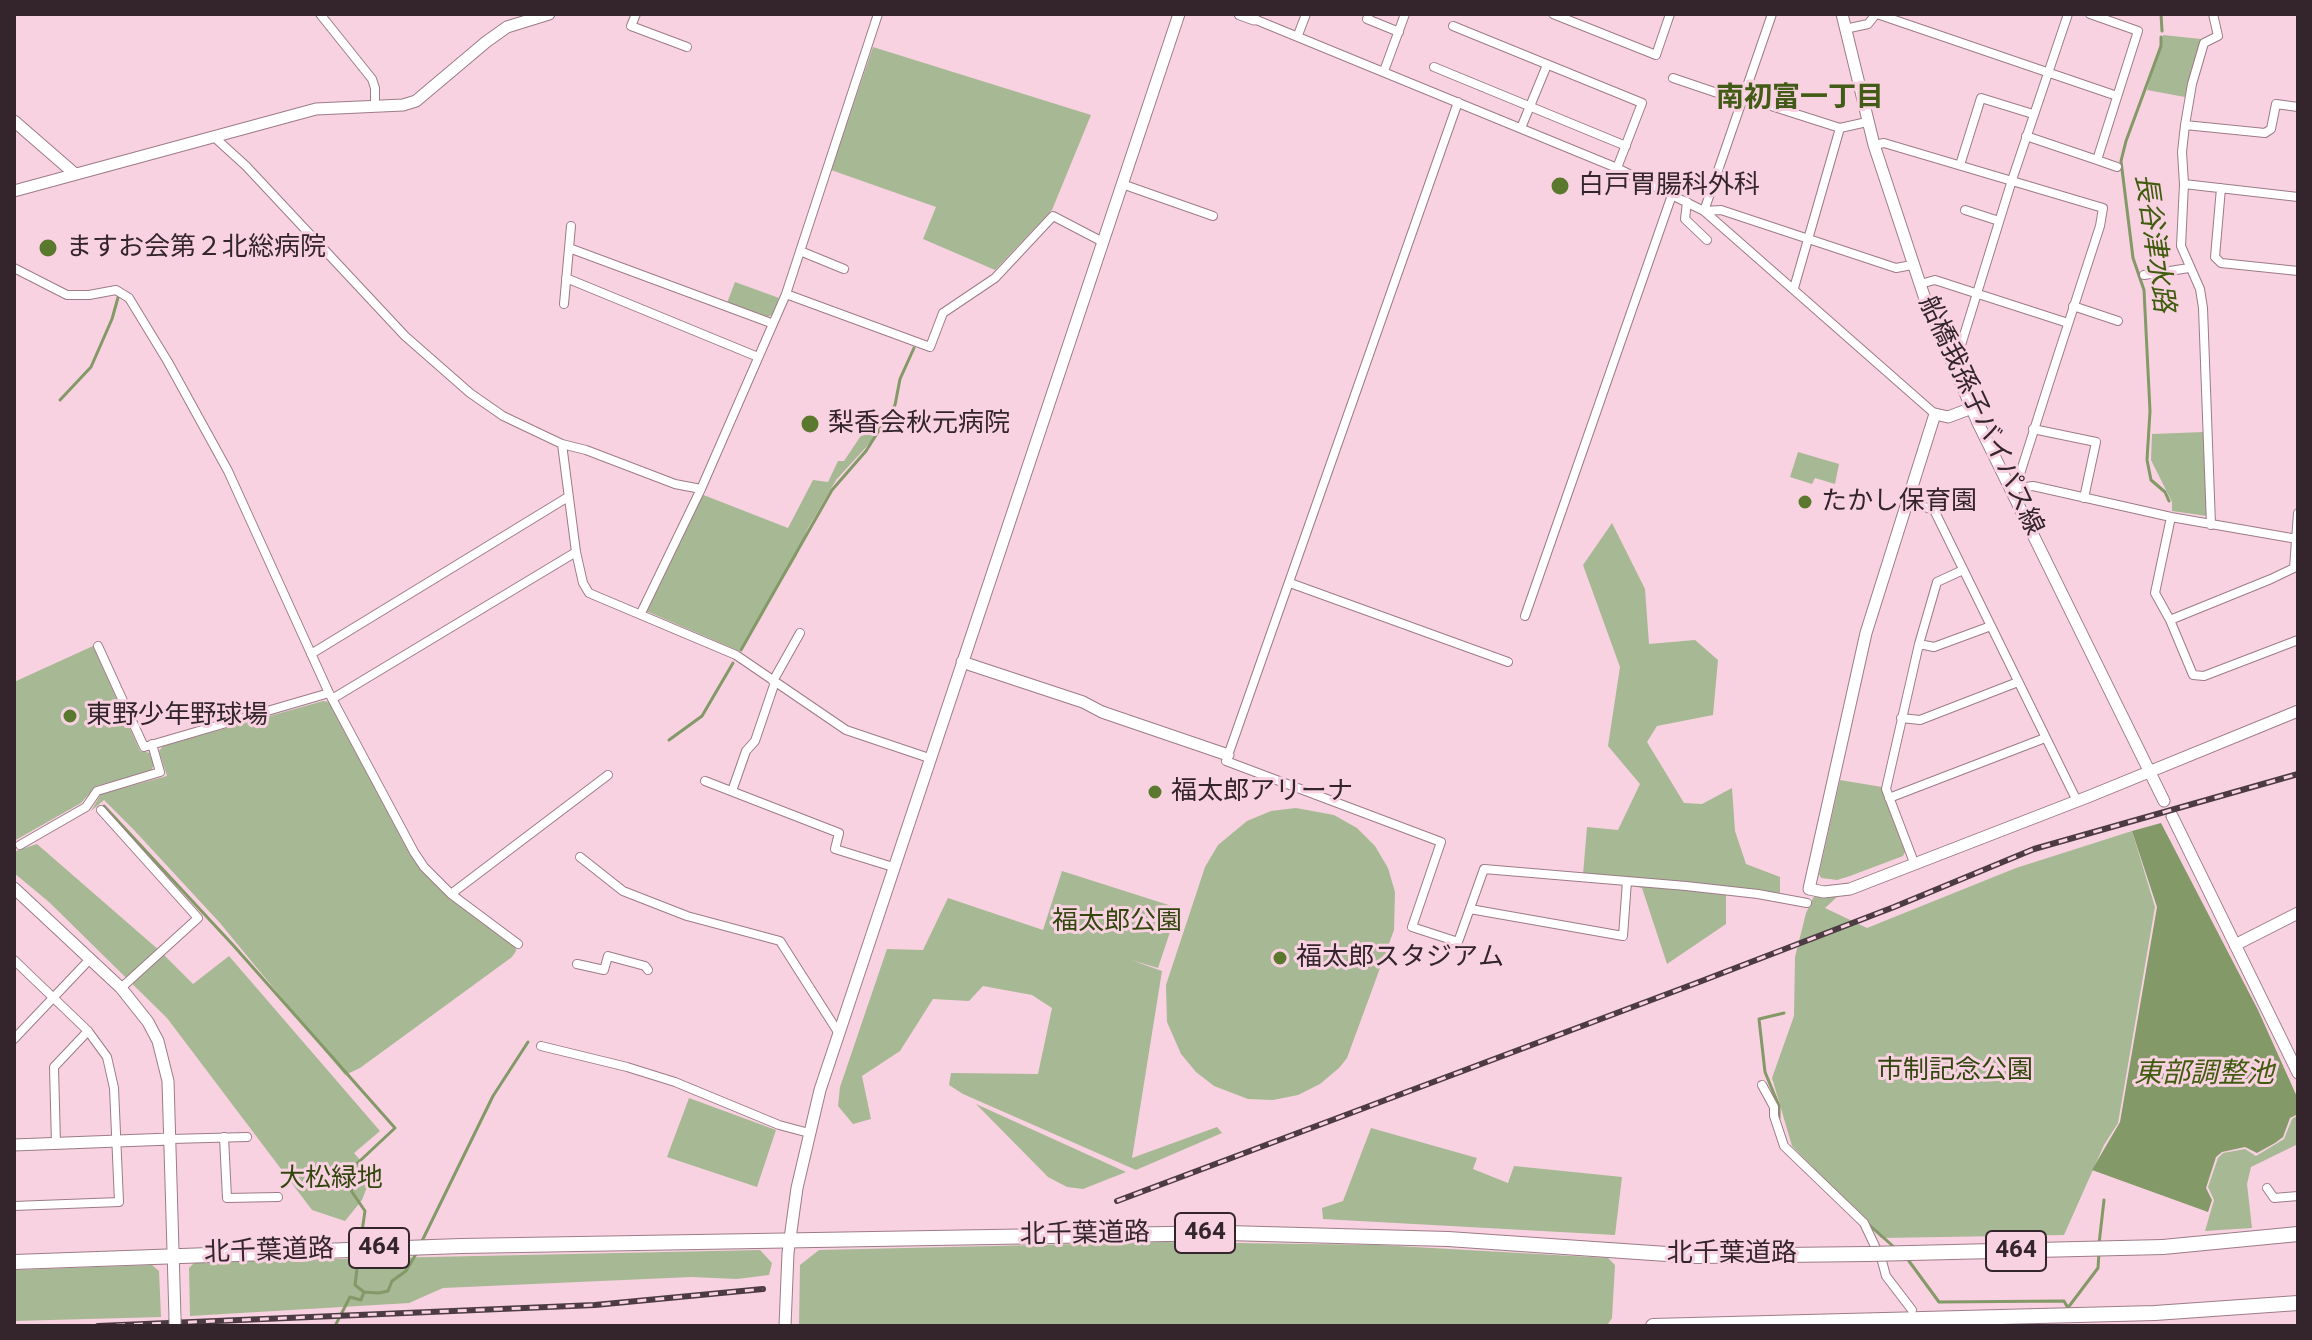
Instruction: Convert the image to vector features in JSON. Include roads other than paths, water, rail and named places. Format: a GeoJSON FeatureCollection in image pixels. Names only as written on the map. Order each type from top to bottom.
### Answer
{"type":"FeatureCollection","features":[{"type":"Feature","properties":{"kind":"highway","name":"北千葉道路"},"geometry":{"type":"LineString","coordinates":[[14,1262],[461,1246],[1282,1233],[1448,1239],[1660,1254],[1868,1254],[2163,1247],[2298,1234]]}},
{"type":"Feature","properties":{"kind":"highway"},"geometry":{"type":"LineString","coordinates":[[1653,1326],[2155,1313],[2298,1303]]}},
{"type":"Feature","properties":{"kind":"street"},"geometry":{"type":"LineString","coordinates":[[320,14],[372,79],[375,106]]}},
{"type":"Feature","properties":{"kind":"street"},"geometry":{"type":"LineString","coordinates":[[14,191],[316,109],[403,105],[416,101],[507,27],[549,14]]}},
{"type":"Feature","properties":{"kind":"street"},"geometry":{"type":"LineString","coordinates":[[636,14],[631,26],[687,47]]}},
{"type":"Feature","properties":{"kind":"street"},"geometry":{"type":"LineString","coordinates":[[641,613],[701,489],[786,294],[878,14]]}},
{"type":"Feature","properties":{"kind":"street"},"geometry":{"type":"LineString","coordinates":[[785,1326],[790,1240],[809,1133],[838,1032],[1179,14]]}},
{"type":"Feature","properties":{"kind":"street"},"geometry":{"type":"LineString","coordinates":[[1240,14],[1298,35],[1617,168],[1704,211],[1935,414],[1948,417],[1972,408]]}},
{"type":"Feature","properties":{"kind":"street"},"geometry":{"type":"LineString","coordinates":[[1298,35],[1306,14]]}},
{"type":"Feature","properties":{"kind":"street"},"geometry":{"type":"LineString","coordinates":[[1369,14],[1367,19],[1399,32]]}},
{"type":"Feature","properties":{"kind":"street"},"geometry":{"type":"LineString","coordinates":[[1384,71],[1405,14]]}},
{"type":"Feature","properties":{"kind":"street"},"geometry":{"type":"LineString","coordinates":[[1553,14],[1656,55],[1670,14]]}},
{"type":"Feature","properties":{"kind":"street"},"geometry":{"type":"LineString","coordinates":[[1704,211],[1772,14]]}},
{"type":"Feature","properties":{"kind":"street","name":"船橋我孫子バイパス線"},"geometry":{"type":"LineString","coordinates":[[1842,14],[1874,145],[1912,265],[1947,354],[2164,801]]}},
{"type":"Feature","properties":{"kind":"street"},"geometry":{"type":"LineString","coordinates":[[1845,29],[1868,24],[1876,14],[2117,96]]}},
{"type":"Feature","properties":{"kind":"street"},"geometry":{"type":"LineString","coordinates":[[1947,354],[1961,345],[2033,114],[2068,14]]}},
{"type":"Feature","properties":{"kind":"street"},"geometry":{"type":"LineString","coordinates":[[2090,14],[2138,31],[2097,160]]}},
{"type":"Feature","properties":{"kind":"street"},"geometry":{"type":"LineString","coordinates":[[2123,26],[2127,14]]}},
{"type":"Feature","properties":{"kind":"street"},"geometry":{"type":"LineString","coordinates":[[2211,525],[2203,308],[2200,289],[2181,246],[2185,125],[2192,84],[2204,43],[2218,36],[2213,14]]}},
{"type":"Feature","properties":{"kind":"street"},"geometry":{"type":"LineString","coordinates":[[1453,26],[1642,103],[1617,168]]}},
{"type":"Feature","properties":{"kind":"street"},"geometry":{"type":"LineString","coordinates":[[1521,128],[1547,65]]}},
{"type":"Feature","properties":{"kind":"street"},"geometry":{"type":"LineString","coordinates":[[1434,67],[1626,146]]}},
{"type":"Feature","properties":{"kind":"street"},"geometry":{"type":"LineString","coordinates":[[1673,78],[1840,128],[1867,122]]}},
{"type":"Feature","properties":{"kind":"street"},"geometry":{"type":"LineString","coordinates":[[1960,165],[1981,98],[2033,114]]}},
{"type":"Feature","properties":{"kind":"street"},"geometry":{"type":"LineString","coordinates":[[1458,102],[1226,761],[1441,842],[1412,927],[1458,942],[1484,869],[1758,894],[1806,905],[1866,633],[1935,414]]}},
{"type":"Feature","properties":{"kind":"street"},"geometry":{"type":"LineString","coordinates":[[2185,125],[2265,133],[2271,129],[2276,104],[2298,107]]}},
{"type":"Feature","properties":{"kind":"street"},"geometry":{"type":"LineString","coordinates":[[14,121],[75,174]]}},
{"type":"Feature","properties":{"kind":"street"},"geometry":{"type":"LineString","coordinates":[[1794,288],[1840,128]]}},
{"type":"Feature","properties":{"kind":"street"},"geometry":{"type":"LineString","coordinates":[[213,136],[246,166],[405,336],[431,361],[503,416],[562,444],[675,484],[701,489]]}},
{"type":"Feature","properties":{"kind":"street"},"geometry":{"type":"LineString","coordinates":[[2026,136],[2117,167]]}},
{"type":"Feature","properties":{"kind":"street"},"geometry":{"type":"LineString","coordinates":[[1874,145],[1884,143],[2103,208],[2019,477],[2011,489]]}},
{"type":"Feature","properties":{"kind":"street"},"geometry":{"type":"LineString","coordinates":[[1122,184],[1213,216]]}},
{"type":"Feature","properties":{"kind":"street"},"geometry":{"type":"LineString","coordinates":[[2184,184],[2298,197]]}},
{"type":"Feature","properties":{"kind":"street"},"geometry":{"type":"LineString","coordinates":[[2221,188],[2215,257],[2221,263],[2298,271]]}},
{"type":"Feature","properties":{"kind":"street"},"geometry":{"type":"LineString","coordinates":[[1525,616],[1672,195]]}},
{"type":"Feature","properties":{"kind":"street"},"geometry":{"type":"LineString","coordinates":[[1687,202],[1685,219],[1707,240]]}},
{"type":"Feature","properties":{"kind":"street"},"geometry":{"type":"LineString","coordinates":[[1704,211],[1721,210],[1896,268],[1912,265]]}},
{"type":"Feature","properties":{"kind":"street"},"geometry":{"type":"LineString","coordinates":[[1965,210],[1999,221]]}},
{"type":"Feature","properties":{"kind":"street"},"geometry":{"type":"LineString","coordinates":[[786,294],[930,347],[943,313],[995,278],[1053,216],[1101,241]]}},
{"type":"Feature","properties":{"kind":"street"},"geometry":{"type":"LineString","coordinates":[[564,304],[571,226]]}},
{"type":"Feature","properties":{"kind":"street"},"geometry":{"type":"LineString","coordinates":[[569,248],[771,323]]}},
{"type":"Feature","properties":{"kind":"street"},"geometry":{"type":"LineString","coordinates":[[800,251],[844,269]]}},
{"type":"Feature","properties":{"kind":"street"},"geometry":{"type":"LineString","coordinates":[[14,268],[67,295],[116,290],[129,298],[228,471],[331,696],[414,852],[424,867],[451,894],[518,944]]}},
{"type":"Feature","properties":{"kind":"street"},"geometry":{"type":"LineString","coordinates":[[2144,275],[2189,268]]}},
{"type":"Feature","properties":{"kind":"street"},"geometry":{"type":"LineString","coordinates":[[566,278],[758,357]]}},
{"type":"Feature","properties":{"kind":"street"},"geometry":{"type":"LineString","coordinates":[[1920,284],[1935,280],[2068,323]]}},
{"type":"Feature","properties":{"kind":"street"},"geometry":{"type":"LineString","coordinates":[[2073,306],[2118,321]]}},
{"type":"Feature","properties":{"kind":"street"},"geometry":{"type":"LineString","coordinates":[[2033,429],[2096,442],[2084,498]]}},
{"type":"Feature","properties":{"kind":"street"},"geometry":{"type":"LineString","coordinates":[[562,444],[576,552],[583,583],[589,593],[736,655],[846,730],[929,758]]}},
{"type":"Feature","properties":{"kind":"street"},"geometry":{"type":"LineString","coordinates":[[2011,489],[2033,486],[2211,525],[2297,538]]}},
{"type":"Feature","properties":{"kind":"street"},"geometry":{"type":"LineString","coordinates":[[311,654],[568,497]]}},
{"type":"Feature","properties":{"kind":"street"},"geometry":{"type":"LineString","coordinates":[[1906,501],[1934,510],[2077,801]]}},
{"type":"Feature","properties":{"kind":"street"},"geometry":{"type":"LineString","coordinates":[[2170,620],[2294,568],[2298,513]]}},
{"type":"Feature","properties":{"kind":"street"},"geometry":{"type":"LineString","coordinates":[[2171,517],[2155,593],[2193,675],[2204,676],[2298,640]]}},
{"type":"Feature","properties":{"kind":"street"},"geometry":{"type":"LineString","coordinates":[[98,646],[144,747],[331,696],[576,552]]}},
{"type":"Feature","properties":{"kind":"street"},"geometry":{"type":"LineString","coordinates":[[1915,865],[1886,789],[1919,644],[1937,582],[1963,570]]}},
{"type":"Feature","properties":{"kind":"street"},"geometry":{"type":"LineString","coordinates":[[1290,583],[1508,662]]}},
{"type":"Feature","properties":{"kind":"street"},"geometry":{"type":"LineString","coordinates":[[1919,644],[1934,647],[1991,626]]}},
{"type":"Feature","properties":{"kind":"street"},"geometry":{"type":"LineString","coordinates":[[732,791],[746,751],[755,741],[774,682],[800,633]]}},
{"type":"Feature","properties":{"kind":"street"},"geometry":{"type":"LineString","coordinates":[[962,662],[1228,755]]}},
{"type":"Feature","properties":{"kind":"street"},"geometry":{"type":"LineString","coordinates":[[1901,718],[1920,720],[2018,682]]}},
{"type":"Feature","properties":{"kind":"street"},"geometry":{"type":"LineString","coordinates":[[1809,889],[1824,892],[1850,889],[2298,711]]}},
{"type":"Feature","properties":{"kind":"street"},"geometry":{"type":"LineString","coordinates":[[1889,798],[2045,738]]}},
{"type":"Feature","properties":{"kind":"street"},"geometry":{"type":"LineString","coordinates":[[20,845],[86,807],[97,791],[160,772],[152,744]]}},
{"type":"Feature","properties":{"kind":"street"},"geometry":{"type":"LineString","coordinates":[[451,894],[608,775]]}},
{"type":"Feature","properties":{"kind":"street"},"geometry":{"type":"LineString","coordinates":[[705,781],[839,833],[835,849],[893,867]]}},
{"type":"Feature","properties":{"kind":"street"},"geometry":{"type":"LineString","coordinates":[[101,810],[198,918],[121,988]]}},
{"type":"Feature","properties":{"kind":"street"},"geometry":{"type":"LineString","coordinates":[[2172,816],[2298,1073]]}},
{"type":"Feature","properties":{"kind":"street"},"geometry":{"type":"LineString","coordinates":[[580,857],[623,891],[687,916],[780,941],[838,1032]]}},
{"type":"Feature","properties":{"kind":"street"},"geometry":{"type":"LineString","coordinates":[[1470,909],[1623,936],[1627,881]]}},
{"type":"Feature","properties":{"kind":"street"},"geometry":{"type":"LineString","coordinates":[[14,888],[121,988],[143,1014],[158,1041],[168,1081],[175,1326]]}},
{"type":"Feature","properties":{"kind":"street"},"geometry":{"type":"LineString","coordinates":[[2235,945],[2298,913]]}},
{"type":"Feature","properties":{"kind":"street"},"geometry":{"type":"LineString","coordinates":[[577,964],[604,970],[608,956],[645,966],[648,970]]}},
{"type":"Feature","properties":{"kind":"street"},"geometry":{"type":"LineString","coordinates":[[15,1035],[90,959]]}},
{"type":"Feature","properties":{"kind":"street"},"geometry":{"type":"LineString","coordinates":[[14,960],[88,1031],[107,1057],[112,1074],[119,1202],[14,1206]]}},
{"type":"Feature","properties":{"kind":"street"},"geometry":{"type":"LineString","coordinates":[[56,1144],[54,1067],[88,1031]]}},
{"type":"Feature","properties":{"kind":"street"},"geometry":{"type":"LineString","coordinates":[[541,1046],[675,1082],[779,1125],[809,1133]]}},
{"type":"Feature","properties":{"kind":"street"},"geometry":{"type":"LineString","coordinates":[[1762,1085],[1774,1107],[1784,1146],[1864,1223],[1886,1276],[1912,1310]]}},
{"type":"Feature","properties":{"kind":"street"},"geometry":{"type":"LineString","coordinates":[[224,1137],[227,1198],[278,1197]]}},
{"type":"Feature","properties":{"kind":"street"},"geometry":{"type":"LineString","coordinates":[[14,1145],[247,1137]]}},
{"type":"Feature","properties":{"kind":"street"},"geometry":{"type":"LineString","coordinates":[[2267,1188],[2274,1198],[2298,1196]]}},
{"type":"Feature","properties":{"kind":"water","name":"東部調整池"},"geometry":{"type":"Polygon","coordinates":[[[2161,823],[2258,1010],[2298,1099],[2298,1114],[2290,1118],[2283,1137],[2275,1143],[2257,1153],[2245,1147],[2222,1152],[2216,1157],[2206,1188],[2212,1200],[2208,1212],[2092,1170],[2120,1122],[2157,907],[2132,831],[2161,823]]]}},
{"type":"Feature","properties":{"kind":"waterway","name":"長谷津水路"},"geometry":{"type":"LineString","coordinates":[[2161,14],[2162,31]]}},
{"type":"Feature","properties":{"kind":"waterway","name":"長谷津水路"},"geometry":{"type":"LineString","coordinates":[[2161,37],[2161,46],[2121,161],[2133,258],[2144,290],[2150,411],[2147,460],[2151,480],[2165,492],[2169,501]]}},
{"type":"Feature","properties":{"kind":"waterway"},"geometry":{"type":"LineString","coordinates":[[60,400],[91,367],[112,319],[119,294]]}},
{"type":"Feature","properties":{"kind":"waterway"},"geometry":{"type":"LineString","coordinates":[[741,650],[832,490],[866,451],[895,405],[900,379],[914,348]]}},
{"type":"Feature","properties":{"kind":"waterway"},"geometry":{"type":"LineString","coordinates":[[669,740],[702,716],[733,663]]}},
{"type":"Feature","properties":{"kind":"waterway"},"geometry":{"type":"LineString","coordinates":[[104,806],[233,945],[395,1128],[347,1173],[352,1192],[365,1211],[360,1245]]}},
{"type":"Feature","properties":{"kind":"waterway"},"geometry":{"type":"LineString","coordinates":[[1779,1118],[1779,1106],[1765,1072],[1759,1019],[1784,1013]]}},
{"type":"Feature","properties":{"kind":"waterway"},"geometry":{"type":"LineString","coordinates":[[421,1243],[493,1096],[528,1042]]}},
{"type":"Feature","properties":{"kind":"waterway","name":"長谷津水路"},"geometry":{"type":"LineString","coordinates":[[2099,1244],[2104,1200]]}},
{"type":"Feature","properties":{"kind":"waterway"},"geometry":{"type":"LineString","coordinates":[[1867,1223],[1894,1247]]}},
{"type":"Feature","properties":{"kind":"waterway","name":"長谷津水路"},"geometry":{"type":"LineString","coordinates":[[2067,1309],[2098,1268],[2099,1252]]}},
{"type":"Feature","properties":{"kind":"waterway"},"geometry":{"type":"LineString","coordinates":[[359,1253],[355,1285],[364,1292],[379,1293],[388,1291],[392,1281],[406,1271],[416,1254]]}},
{"type":"Feature","properties":{"kind":"waterway"},"geometry":{"type":"LineString","coordinates":[[1906,1257],[1939,1302],[2064,1301],[2068,1308]]}},
{"type":"Feature","properties":{"kind":"waterway"},"geometry":{"type":"LineString","coordinates":[[335,1326],[350,1297],[361,1300],[364,1292]]}},
{"type":"Feature","properties":{"kind":"railway"},"geometry":{"type":"LineString","coordinates":[[1117,1201],[1699,982],[2034,849],[2298,774]]}},
{"type":"Feature","properties":{"kind":"railway"},"geometry":{"type":"LineString","coordinates":[[98,1326],[595,1305],[763,1289]]}},
{"type":"Feature","properties":{"kind":"place","name":"白戸胃腸科外科"},"geometry":{"type":"Point","coordinates":[1560,186]}},
{"type":"Feature","properties":{"kind":"place","name":"ますお会第２北総病院"},"geometry":{"type":"Point","coordinates":[48,248]}},
{"type":"Feature","properties":{"kind":"place","name":"梨香会秋元病院"},"geometry":{"type":"Point","coordinates":[810,424]}},
{"type":"Feature","properties":{"kind":"place","name":"たかし保育園"},"geometry":{"type":"Point","coordinates":[1805,502]}},
{"type":"Feature","properties":{"kind":"place","name":"東野少年野球場"},"geometry":{"type":"Point","coordinates":[70,716]}},
{"type":"Feature","properties":{"kind":"place","name":"福太郎アリーナ"},"geometry":{"type":"Point","coordinates":[1155,792]}},
{"type":"Feature","properties":{"kind":"place","name":"福太郎スタジアム"},"geometry":{"type":"Point","coordinates":[1280,958]}},
{"type":"Feature","properties":{"kind":"district","name":"南初富一丁目"},"geometry":{"type":"Point","coordinates":[1800,99]}},
{"type":"Feature","properties":{"kind":"park label","name":"福太郎公園"},"geometry":{"type":"Point","coordinates":[1117,922]}},
{"type":"Feature","properties":{"kind":"park label","name":"市制記念公園"},"geometry":{"type":"Point","coordinates":[1955,1071]}},
{"type":"Feature","properties":{"kind":"park label","name":"大松緑地"},"geometry":{"type":"Point","coordinates":[331,1179]}}]}
